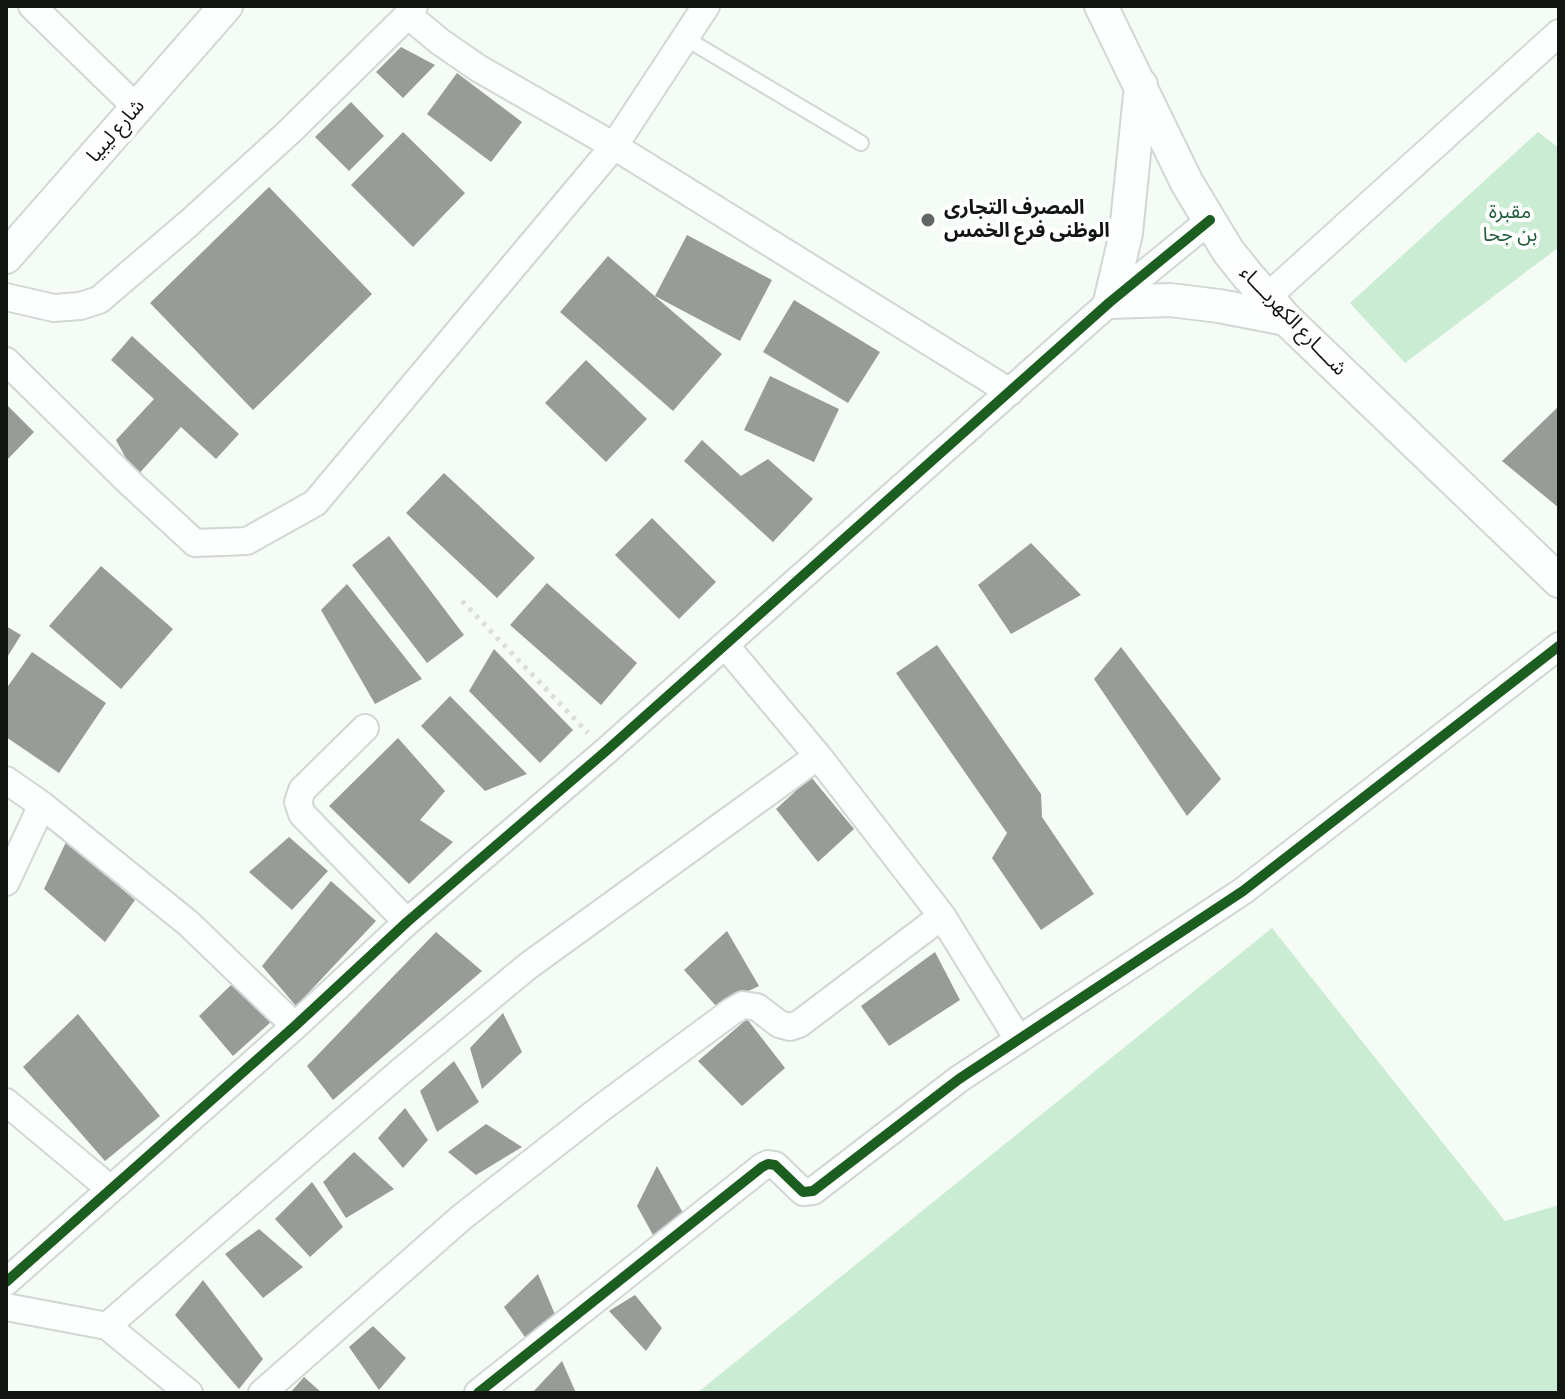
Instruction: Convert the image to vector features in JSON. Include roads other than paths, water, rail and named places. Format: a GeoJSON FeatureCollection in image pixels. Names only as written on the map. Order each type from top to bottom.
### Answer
{"type":"FeatureCollection","features":[{"type":"Feature","properties":{"kind":"street"},"geometry":{"type":"LineString","coordinates":[[32,6],[137,108]]}},
{"type":"Feature","properties":{"kind":"street","name":"شارع ليبيا"},"geometry":{"type":"LineString","coordinates":[[8,252],[226,6]]}},
{"type":"Feature","properties":{"kind":"street"},"geometry":{"type":"LineString","coordinates":[[6,361],[195,543],[247,541],[315,503],[614,146],[706,6]]}},
{"type":"Feature","properties":{"kind":"street","name":"شــــارع الكهربــــاء"},"geometry":{"type":"LineString","coordinates":[[1101,6],[1165,138],[1228,251],[1276,308],[1559,581]]}},
{"type":"Feature","properties":{"kind":"street"},"geometry":{"type":"LineString","coordinates":[[6,297],[54,308],[80,306],[99,300],[277,143],[411,11],[439,41],[478,68],[614,146],[1010,392]]}},
{"type":"Feature","properties":{"kind":"street"},"geometry":{"type":"LineString","coordinates":[[1110,302],[1170,300],[1276,308],[1559,33]]}},
{"type":"Feature","properties":{"kind":"street"},"geometry":{"type":"LineString","coordinates":[[1110,302],[1126,233],[1141,84]]}},
{"type":"Feature","properties":{"kind":"street"},"geometry":{"type":"LineString","coordinates":[[6,1282],[295,1026],[407,922],[606,751],[1110,302],[1210,220]]}},
{"type":"Feature","properties":{"kind":"street"},"geometry":{"type":"LineString","coordinates":[[725,645],[818,756],[942,916],[1018,1039]]}},
{"type":"Feature","properties":{"kind":"street"},"geometry":{"type":"LineString","coordinates":[[478,1393],[762,1167],[775,1165],[803,1192],[813,1191],[959,1079],[1243,891],[1559,646]]}},
{"type":"Feature","properties":{"kind":"street"},"geometry":{"type":"LineString","coordinates":[[365,728],[302,790],[298,802],[302,814],[407,922]]}},
{"type":"Feature","properties":{"kind":"street"},"geometry":{"type":"LineString","coordinates":[[107,1326],[400,1072],[528,966],[818,756]]}},
{"type":"Feature","properties":{"kind":"street"},"geometry":{"type":"LineString","coordinates":[[6,780],[42,805],[188,923],[295,1026]]}},
{"type":"Feature","properties":{"kind":"street"},"geometry":{"type":"LineString","coordinates":[[6,882],[42,805]]}},
{"type":"Feature","properties":{"kind":"street"},"geometry":{"type":"LineString","coordinates":[[262,1393],[462,1217],[731,1012],[743,1005],[757,1007],[779,1024],[790,1027],[799,1024],[942,916]]}},
{"type":"Feature","properties":{"kind":"street"},"geometry":{"type":"LineString","coordinates":[[6,1102],[109,1188]]}},
{"type":"Feature","properties":{"kind":"street"},"geometry":{"type":"LineString","coordinates":[[6,1307],[107,1326],[189,1393]]}},
{"type":"Feature","properties":{"kind":"lane"},"geometry":{"type":"LineString","coordinates":[[685,38],[861,143]]}},
{"type":"Feature","properties":{"kind":"place","name":"المصرف التجارى الوظنى فرع الخمس"},"geometry":{"type":"Point","coordinates":[928,220]}},
{"type":"Feature","properties":{"kind":"park label","name":"مقبرة بن جحا"},"geometry":{"type":"Point","coordinates":[1510,224]}}]}
